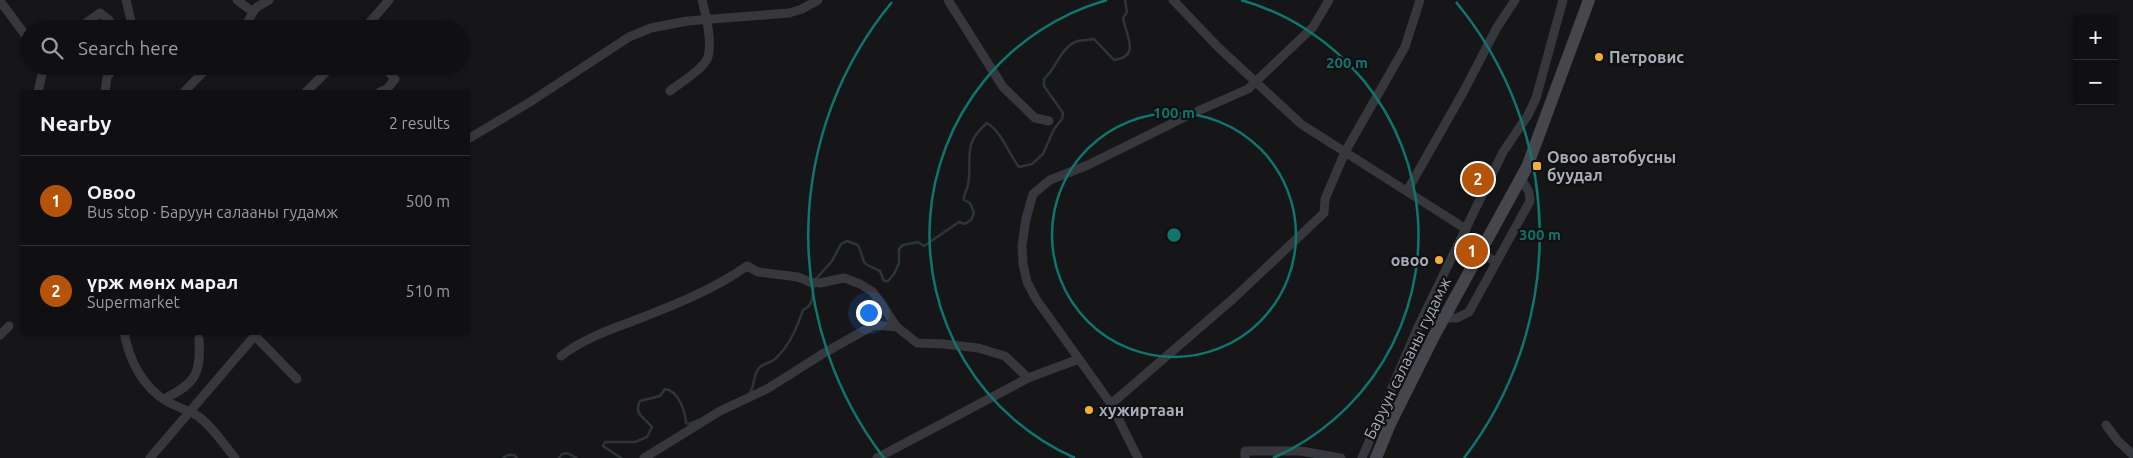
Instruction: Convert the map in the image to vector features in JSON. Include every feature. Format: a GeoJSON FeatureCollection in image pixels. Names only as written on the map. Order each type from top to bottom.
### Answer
{"type":"FeatureCollection","features":[{"type":"Feature","properties":{"kind":"main road","name":"Баруун салааны гудамж"},"geometry":{"type":"LineString","coordinates":[[1376,458],[1390,424],[1444,318],[1528,167],[1589,0]]}},
{"type":"Feature","properties":{"kind":"street"},"geometry":{"type":"LineString","coordinates":[[126,0],[131,20]]}},
{"type":"Feature","properties":{"kind":"street"},"geometry":{"type":"LineString","coordinates":[[237,0],[253,12]]}},
{"type":"Feature","properties":{"kind":"street"},"geometry":{"type":"LineString","coordinates":[[249,20],[257,7],[269,0]]}},
{"type":"Feature","properties":{"kind":"street"},"geometry":{"type":"LineString","coordinates":[[372,20],[390,0]]}},
{"type":"Feature","properties":{"kind":"street"},"geometry":{"type":"LineString","coordinates":[[670,90],[706,62],[709,54],[707,20],[702,0]]}},
{"type":"Feature","properties":{"kind":"street"},"geometry":{"type":"LineString","coordinates":[[470,138],[530,102],[629,37],[651,28],[707,20],[788,13],[802,9],[818,0]]}},
{"type":"Feature","properties":{"kind":"street"},"geometry":{"type":"LineString","coordinates":[[948,0],[1003,86],[1036,118],[1049,121]]}},
{"type":"Feature","properties":{"kind":"street"},"geometry":{"type":"LineString","coordinates":[[1173,0],[1254,82],[1301,124],[1466,229]]}},
{"type":"Feature","properties":{"kind":"street"},"geometry":{"type":"LineString","coordinates":[[1138,458],[1111,404],[1036,298],[1027,282],[1023,264],[1022,245],[1026,219],[1033,194],[1050,180],[1088,165],[1191,114],[1248,89],[1313,27],[1329,0]]}},
{"type":"Feature","properties":{"kind":"street"},"geometry":{"type":"LineString","coordinates":[[1111,404],[1234,298],[1324,213],[1324,199],[1345,152],[1405,46],[1420,0]]}},
{"type":"Feature","properties":{"kind":"street"},"geometry":{"type":"LineString","coordinates":[[1407,191],[1491,42],[1496,29],[1515,0]]}},
{"type":"Feature","properties":{"kind":"street"},"geometry":{"type":"LineString","coordinates":[[1362,458],[1414,336],[1503,152],[1528,115],[1536,98],[1563,0]]}},
{"type":"Feature","properties":{"kind":"street"},"geometry":{"type":"LineString","coordinates":[[0,1],[20,28]]}},
{"type":"Feature","properties":{"kind":"street"},"geometry":{"type":"LineString","coordinates":[[89,20],[100,12],[109,20]]}},
{"type":"Feature","properties":{"kind":"street"},"geometry":{"type":"LineString","coordinates":[[38,90],[42,75]]}},
{"type":"Feature","properties":{"kind":"street"},"geometry":{"type":"LineString","coordinates":[[186,90],[200,75]]}},
{"type":"Feature","properties":{"kind":"street"},"geometry":{"type":"LineString","coordinates":[[308,90],[323,75]]}},
{"type":"Feature","properties":{"kind":"street"},"geometry":{"type":"LineString","coordinates":[[385,90],[395,79],[391,75]]}},
{"type":"Feature","properties":{"kind":"street"},"geometry":{"type":"LineString","coordinates":[[105,90],[108,77]]}},
{"type":"Feature","properties":{"kind":"street"},"geometry":{"type":"LineString","coordinates":[[1444,318],[1457,318],[1469,312],[1530,201],[1530,195],[1521,178]]}},
{"type":"Feature","properties":{"kind":"street"},"geometry":{"type":"LineString","coordinates":[[1479,252],[1496,262]]}},
{"type":"Feature","properties":{"kind":"street"},"geometry":{"type":"LineString","coordinates":[[561,356],[577,344],[655,312],[730,278],[747,266],[758,272],[798,277],[810,282],[820,283],[844,278],[873,292],[897,328],[917,343],[978,348],[1005,356],[1028,378]]}},
{"type":"Feature","properties":{"kind":"street"},"geometry":{"type":"LineString","coordinates":[[644,458],[720,411],[767,389],[824,353],[874,325],[897,328]]}},
{"type":"Feature","properties":{"kind":"street"},"geometry":{"type":"LineString","coordinates":[[0,335],[9,326]]}},
{"type":"Feature","properties":{"kind":"street"},"geometry":{"type":"LineString","coordinates":[[124,335],[127,350],[136,370],[164,399],[200,417],[235,458]]}},
{"type":"Feature","properties":{"kind":"street"},"geometry":{"type":"LineString","coordinates":[[150,458],[256,335]]}},
{"type":"Feature","properties":{"kind":"street"},"geometry":{"type":"LineString","coordinates":[[258,335],[297,379]]}},
{"type":"Feature","properties":{"kind":"street"},"geometry":{"type":"LineString","coordinates":[[164,399],[181,390],[196,375],[200,359],[199,339]]}},
{"type":"Feature","properties":{"kind":"street"},"geometry":{"type":"LineString","coordinates":[[877,458],[1028,378],[1080,360]]}},
{"type":"Feature","properties":{"kind":"street"},"geometry":{"type":"LineString","coordinates":[[2106,425],[2118,441],[2133,455]]}},
{"type":"Feature","properties":{"kind":"street"},"geometry":{"type":"LineString","coordinates":[[1245,458],[1245,451],[1272,450],[1301,450],[1341,458]]}},
{"type":"Feature","properties":{"kind":"waterway"},"geometry":{"type":"LineString","coordinates":[[816,279],[832,261],[841,244],[847,241],[858,245],[865,263],[880,271],[884,281],[888,281],[899,263],[899,249],[903,245],[918,242],[924,246],[959,222],[965,224],[971,220],[974,213],[970,203],[964,200],[964,198],[968,185],[970,152],[974,138],[987,123],[1001,137],[1019,167],[1032,164],[1043,154],[1054,129],[1062,119],[1063,113],[1044,86],[1044,79],[1067,48],[1078,41],[1094,39],[1114,60],[1127,55],[1130,50],[1130,44],[1123,18],[1127,12],[1125,0]]}},
{"type":"Feature","properties":{"kind":"waterway"},"geometry":{"type":"LineString","coordinates":[[750,393],[759,368],[774,360],[789,342],[803,310],[811,303],[814,285]]}},
{"type":"Feature","properties":{"kind":"waterway"},"geometry":{"type":"LineString","coordinates":[[621,458],[603,446],[605,442],[635,442],[647,437],[652,427],[639,413],[638,405],[640,401],[660,396],[665,389],[678,397],[686,423],[699,420]]}},
{"type":"Feature","properties":{"kind":"waterway"},"geometry":{"type":"LineString","coordinates":[[559,458],[562,454],[567,453],[577,458]]}},
{"type":"Feature","properties":{"kind":"waterway"},"geometry":{"type":"LineString","coordinates":[[503,458],[508,455],[514,455],[517,458]]}},
{"type":"Feature","properties":{"kind":"place","name":"Петровис"},"geometry":{"type":"Point","coordinates":[1599,57]}},
{"type":"Feature","properties":{"kind":"place","name":"Овоо автобусны буудал"},"geometry":{"type":"Point","coordinates":[1537,166]}},
{"type":"Feature","properties":{"kind":"place","name":"үрж мөнх марал"},"geometry":{"type":"Point","coordinates":[1478,179]}},
{"type":"Feature","properties":{"kind":"place","name":"Овоо"},"geometry":{"type":"Point","coordinates":[1472,251]}},
{"type":"Feature","properties":{"kind":"place","name":"овоо"},"geometry":{"type":"Point","coordinates":[1439,260]}},
{"type":"Feature","properties":{"kind":"place","name":"хужиртаан"},"geometry":{"type":"Point","coordinates":[1089,410]}}]}
